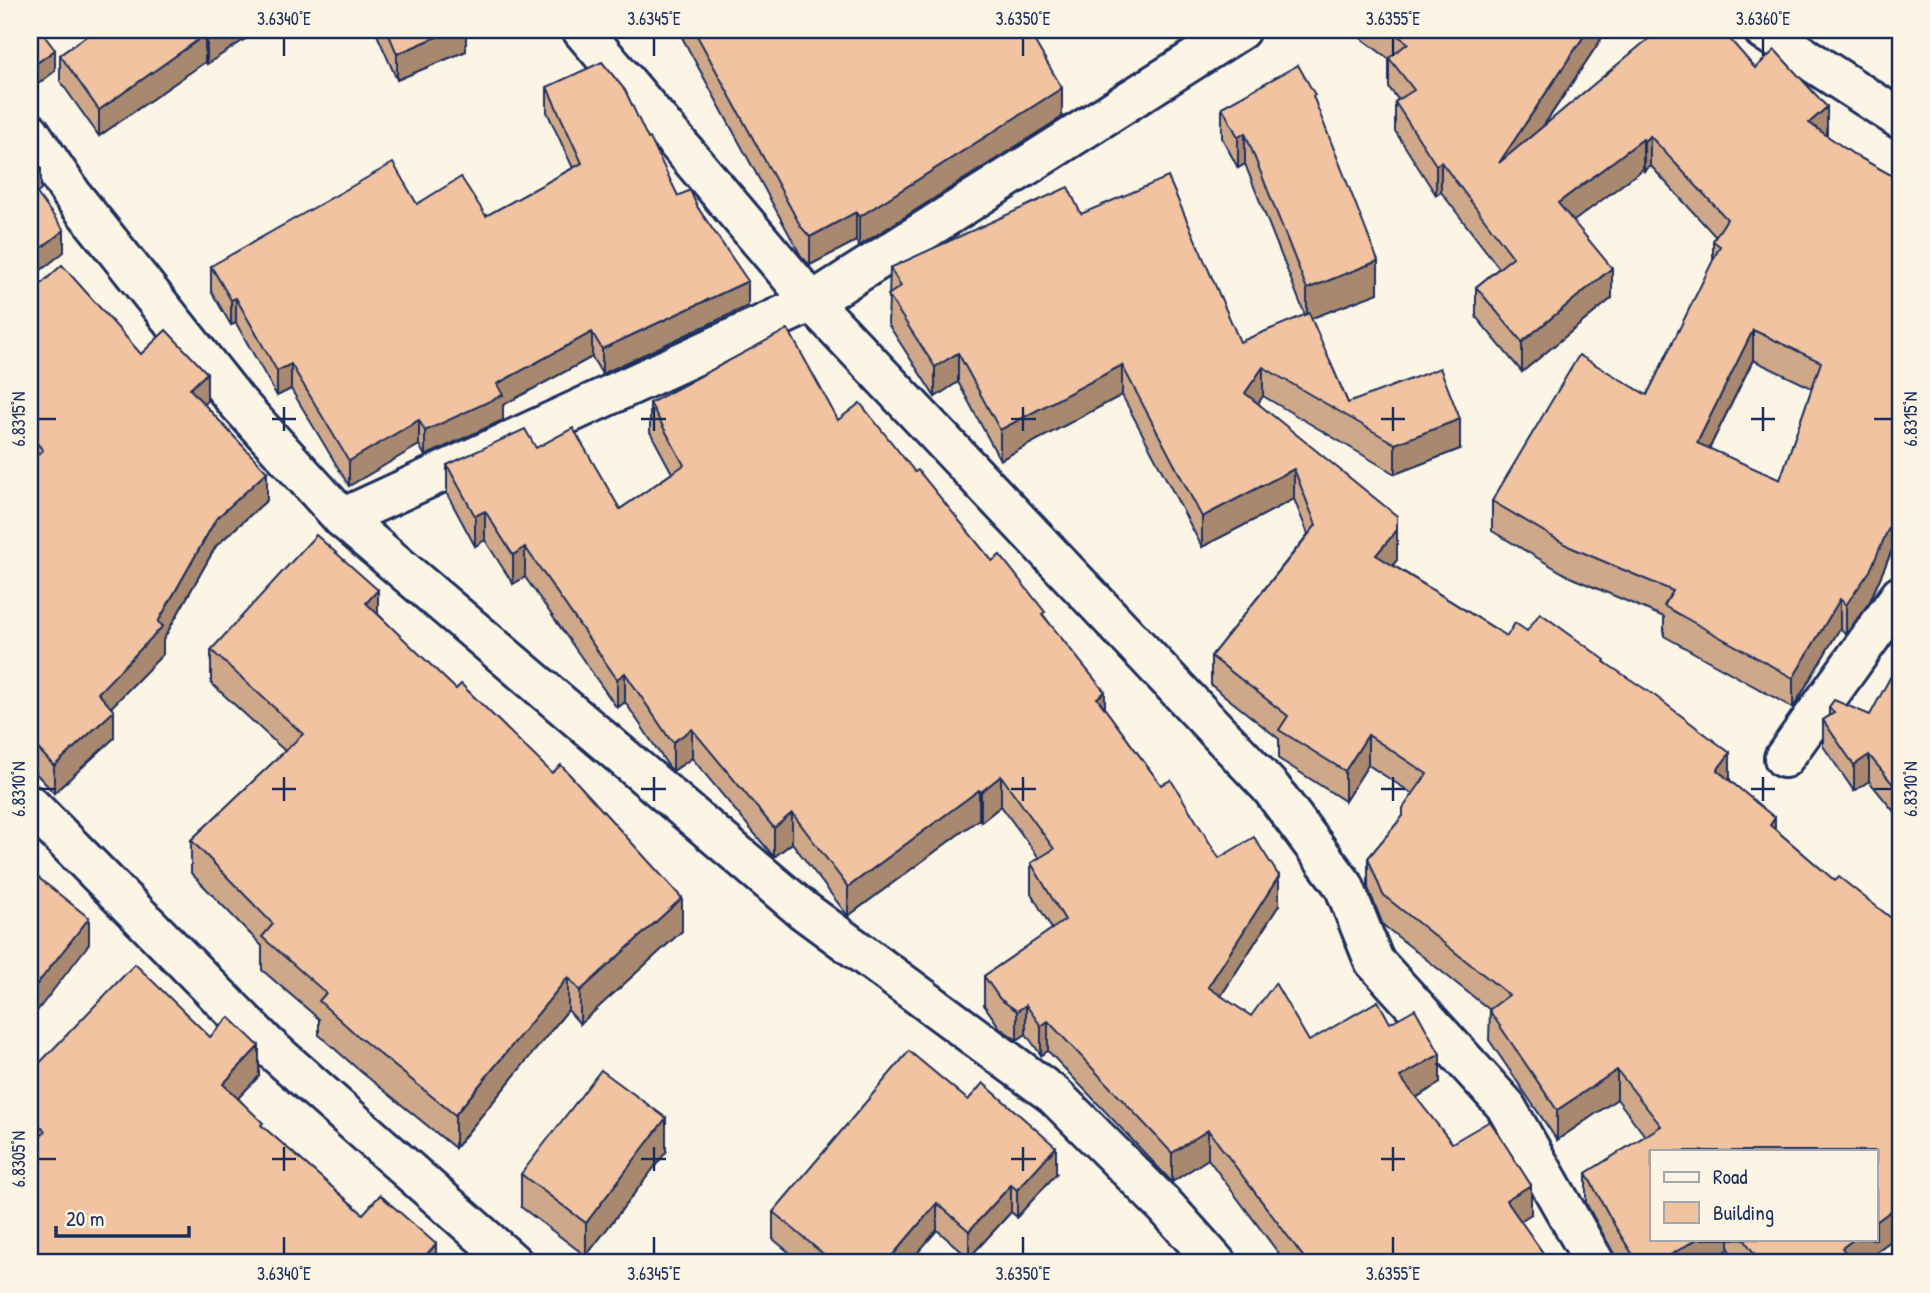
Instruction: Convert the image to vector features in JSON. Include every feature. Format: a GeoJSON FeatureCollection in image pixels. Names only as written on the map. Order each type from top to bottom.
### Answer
{"type":"FeatureCollection","features":[{"type":"Feature","properties":{"kind":"street"},"geometry":{"type":"LineString","coordinates":[[582,30],[812,302],[1271,788],[1344,886],[1374,961],[1505,1105],[1595,1263]]}},
{"type":"Feature","properties":{"kind":"street"},"geometry":{"type":"LineString","coordinates":[[342,517],[812,302],[1240,30]]}},
{"type":"Feature","properties":{"kind":"street"},"geometry":{"type":"LineString","coordinates":[[1763,30],[1900,119]]}},
{"type":"Feature","properties":{"kind":"street"},"geometry":{"type":"LineString","coordinates":[[30,132],[73,196],[236,401],[342,517],[803,910],[1054,1095],[1166,1207],[1216,1263]]}},
{"type":"Feature","properties":{"kind":"street"},"geometry":{"type":"LineString","coordinates":[[1784,758],[1900,596]]}},
{"type":"Feature","properties":{"kind":"street"},"geometry":{"type":"LineString","coordinates":[[30,805],[268,1046],[513,1263]]}},
{"type":"Feature","properties":{"kind":"building"},"geometry":{"type":"Polygon","coordinates":[[[30,30],[40,30],[55,50],[30,68],[30,30]]]}},
{"type":"Feature","properties":{"kind":"building"},"geometry":{"type":"Polygon","coordinates":[[[95,30],[218,30],[207,37],[205,35],[99,110],[60,55],[95,30]]]}},
{"type":"Feature","properties":{"kind":"building"},"geometry":{"type":"Polygon","coordinates":[[[387,30],[453,30],[397,54],[387,30]]]}},
{"type":"Feature","properties":{"kind":"building"},"geometry":{"type":"Polygon","coordinates":[[[694,30],[1028,30],[1062,88],[859,217],[856,212],[810,237],[801,227],[694,30]]]}},
{"type":"Feature","properties":{"kind":"building"},"geometry":{"type":"Polygon","coordinates":[[[1390,30],[1588,30],[1499,163],[1659,30],[1722,30],[1755,68],[1775,50],[1827,107],[1809,123],[1853,154],[1900,180],[1900,502],[1870,571],[1846,605],[1840,599],[1793,678],[1664,606],[1673,591],[1570,547],[1492,501],[1579,355],[1647,395],[1720,246],[1713,241],[1727,219],[1650,136],[1644,141],[1643,139],[1558,203],[1612,268],[1522,342],[1476,287],[1513,257],[1441,162],[1436,165],[1395,102],[1414,90],[1389,58],[1408,43],[1390,30]],[[1753,330],[1697,443],[1780,480],[1821,362],[1753,330]]]}},
{"type":"Feature","properties":{"kind":"building"},"geometry":{"type":"Polygon","coordinates":[[[602,62],[625,90],[678,196],[690,190],[698,208],[748,281],[602,349],[592,332],[497,384],[503,395],[425,431],[419,420],[349,461],[291,364],[277,371],[236,298],[231,300],[211,266],[393,163],[417,204],[461,177],[486,216],[582,163],[547,87],[602,62]]]}},
{"type":"Feature","properties":{"kind":"building"},"geometry":{"type":"Polygon","coordinates":[[[1298,65],[1315,95],[1313,96],[1378,261],[1307,289],[1245,133],[1238,137],[1222,107],[1298,65]]]}},
{"type":"Feature","properties":{"kind":"building"},"geometry":{"type":"Polygon","coordinates":[[[30,156],[41,168],[30,178],[30,156]]]}},
{"type":"Feature","properties":{"kind":"building"},"geometry":{"type":"Polygon","coordinates":[[[1168,177],[1240,342],[1309,313],[1348,403],[1440,368],[1460,419],[1395,444],[1263,367],[1245,393],[1397,516],[1397,530],[1376,555],[1507,636],[1515,623],[1527,631],[1540,613],[1730,753],[1717,770],[1775,818],[1770,825],[1835,881],[1839,877],[1900,925],[1900,1204],[1878,1220],[1878,1150],[1650,1150],[1650,1240],[1695,1240],[1657,1263],[1638,1263],[1586,1173],[1661,1126],[1617,1070],[1557,1110],[1489,1010],[1509,995],[1383,895],[1368,858],[1403,816],[1403,808],[1427,774],[1368,735],[1345,771],[1279,730],[1288,716],[1211,656],[1316,525],[1294,469],[1202,517],[1122,365],[1000,430],[958,353],[935,367],[888,295],[901,286],[890,268],[1068,187],[1081,214],[1168,177]]]}},
{"type":"Feature","properties":{"kind":"building"},"geometry":{"type":"Polygon","coordinates":[[[30,184],[64,230],[30,257],[30,184]]]}},
{"type":"Feature","properties":{"kind":"building"},"geometry":{"type":"Polygon","coordinates":[[[62,265],[141,354],[166,330],[207,373],[190,389],[267,472],[216,519],[158,622],[163,626],[98,693],[114,711],[54,766],[30,740],[30,461],[43,450],[30,436],[30,294],[62,265]]]}},
{"type":"Feature","properties":{"kind":"building"},"geometry":{"type":"Polygon","coordinates":[[[788,329],[838,420],[860,403],[992,561],[1000,555],[1045,612],[1042,614],[1105,692],[1097,698],[1161,785],[1171,780],[1219,858],[1254,837],[1279,876],[1208,987],[1251,1016],[1275,983],[1309,1041],[1378,1001],[1390,1023],[1415,1009],[1440,1054],[1400,1077],[1452,1143],[1490,1121],[1531,1185],[1506,1200],[1550,1263],[1308,1263],[1208,1130],[1172,1153],[1048,1021],[1041,1026],[1026,1005],[1017,1011],[1000,999],[984,976],[1065,920],[1031,863],[1054,849],[1001,776],[848,887],[792,813],[774,828],[692,729],[673,742],[669,738],[625,673],[617,679],[525,547],[513,555],[485,511],[475,516],[447,465],[525,429],[536,448],[573,428],[620,509],[684,465],[650,403],[788,329]]]}},
{"type":"Feature","properties":{"kind":"building"},"geometry":{"type":"Polygon","coordinates":[[[316,535],[378,590],[366,603],[456,689],[461,684],[552,773],[561,765],[682,898],[580,991],[568,977],[455,1115],[319,1001],[326,993],[262,937],[273,924],[191,840],[303,734],[211,650],[316,535]]]}},
{"type":"Feature","properties":{"kind":"building"},"geometry":{"type":"Polygon","coordinates":[[[1900,668],[1900,793],[1869,755],[1854,765],[1823,720],[1834,713],[1829,707],[1834,700],[1870,715],[1892,674],[1900,668]]]}},
{"type":"Feature","properties":{"kind":"building"},"geometry":{"type":"Polygon","coordinates":[[[30,871],[89,918],[30,993],[30,871]]]}},
{"type":"Feature","properties":{"kind":"building"},"geometry":{"type":"Polygon","coordinates":[[[135,964],[210,1037],[229,1017],[259,1046],[223,1084],[263,1123],[261,1125],[363,1214],[380,1195],[436,1244],[427,1254],[437,1263],[30,1263],[30,1148],[45,1131],[30,1116],[30,1073],[135,964]]]}},
{"type":"Feature","properties":{"kind":"building"},"geometry":{"type":"Polygon","coordinates":[[[909,1051],[968,1100],[983,1083],[1056,1147],[1017,1190],[1011,1185],[969,1231],[937,1203],[886,1263],[834,1263],[773,1212],[909,1051]]]}},
{"type":"Feature","properties":{"kind":"building"},"geometry":{"type":"Polygon","coordinates":[[[601,1070],[666,1118],[586,1223],[521,1174],[601,1070]]]}},
{"type":"Feature","properties":{"kind":"building"},"geometry":{"type":"Polygon","coordinates":[[[1745,1240],[1853,1240],[1842,1248],[1846,1253],[1833,1263],[1761,1263],[1745,1240]]]}}]}
